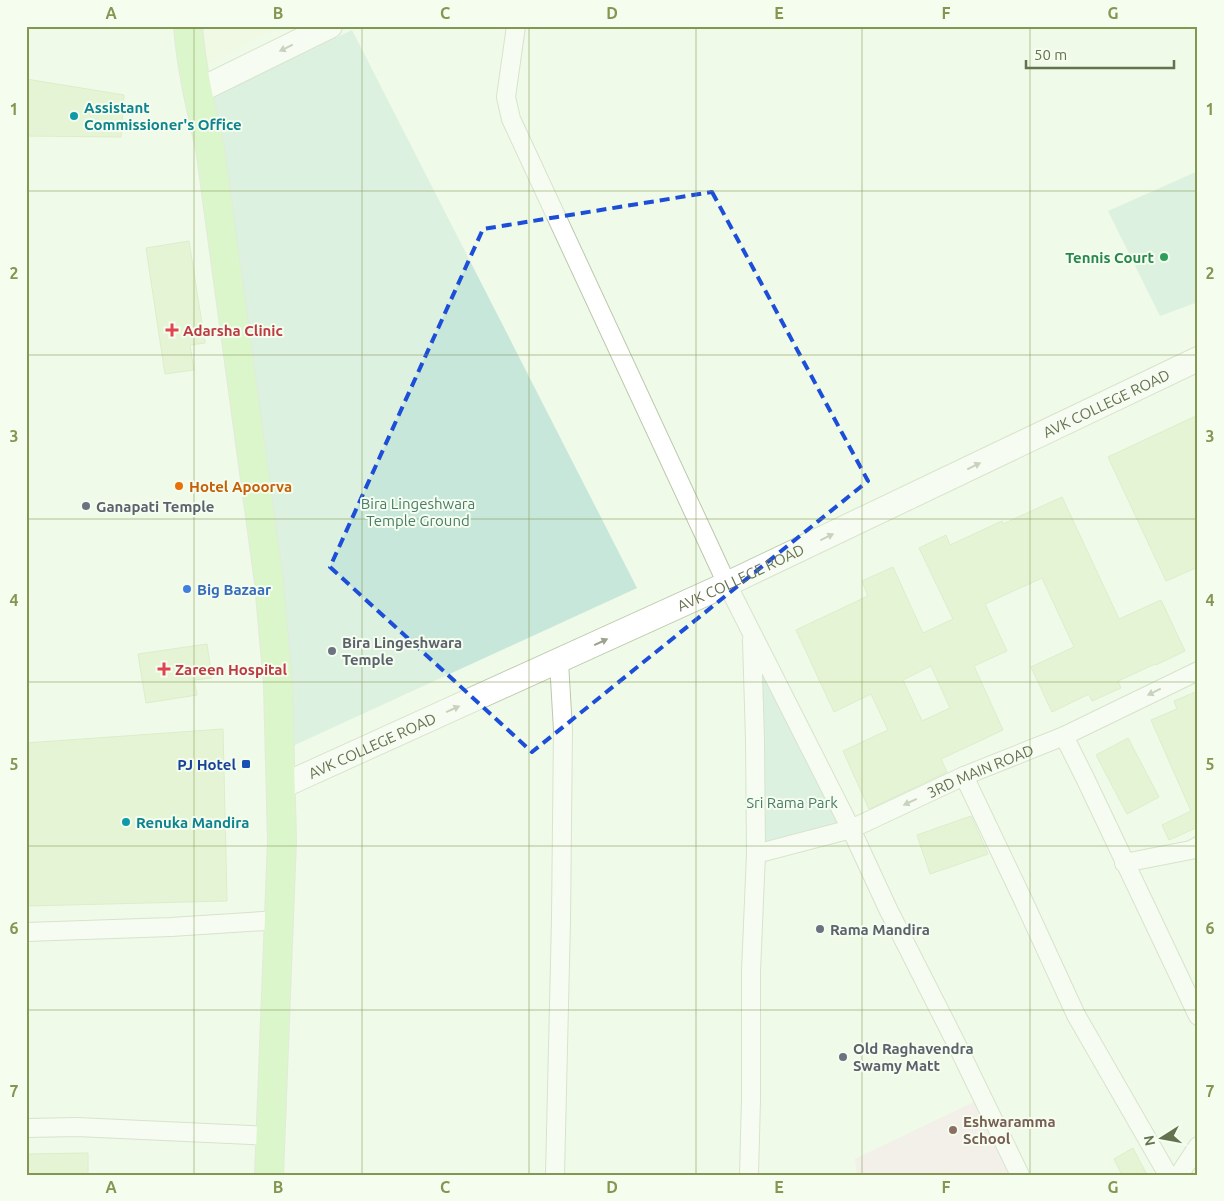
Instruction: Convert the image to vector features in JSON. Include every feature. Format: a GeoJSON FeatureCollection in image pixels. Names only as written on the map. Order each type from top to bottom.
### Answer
{"type":"FeatureCollection","features":[{"type":"Feature","properties":{"kind":"main road"},"geometry":{"type":"LineString","coordinates":[[188,26],[198,91],[210,148],[269,582],[278,684],[282,840],[269,1175]]}},
{"type":"Feature","properties":{"kind":"main road"},"geometry":{"type":"LineString","coordinates":[[198,91],[330,26]]}},
{"type":"Feature","properties":{"kind":"main road","name":"AVK COLLEGE ROAD"},"geometry":{"type":"LineString","coordinates":[[280,787],[558,662],[1196,365]]}},
{"type":"Feature","properties":{"kind":"street"},"geometry":{"type":"LineString","coordinates":[[516,26],[506,97],[511,119],[727,584],[851,829],[888,909],[1020,1175]]}},
{"type":"Feature","properties":{"kind":"street"},"geometry":{"type":"LineString","coordinates":[[749,1175],[751,971],[756,854],[752,634]]}},
{"type":"Feature","properties":{"kind":"street"},"geometry":{"type":"LineString","coordinates":[[555,1175],[561,930],[563,730],[558,662]]}},
{"type":"Feature","properties":{"kind":"street","name":"3RD MAIN ROAD"},"geometry":{"type":"LineString","coordinates":[[756,854],[851,829],[964,776],[1064,736],[1198,671]]}},
{"type":"Feature","properties":{"kind":"street"},"geometry":{"type":"LineString","coordinates":[[1064,736],[1198,1016]]}},
{"type":"Feature","properties":{"kind":"street"},"geometry":{"type":"LineString","coordinates":[[964,776],[1076,1015],[1168,1175]]}},
{"type":"Feature","properties":{"kind":"street"},"geometry":{"type":"LineString","coordinates":[[1124,863],[1191,850],[1198,846]]}},
{"type":"Feature","properties":{"kind":"street"},"geometry":{"type":"LineString","coordinates":[[26,932],[171,927],[280,920]]}},
{"type":"Feature","properties":{"kind":"street"},"geometry":{"type":"LineString","coordinates":[[26,1128],[77,1127],[271,1136]]}},
{"type":"Feature","properties":{"kind":"street"},"geometry":{"type":"LineString","coordinates":[[1179,1175],[1198,1146]]}},
{"type":"Feature","properties":{"kind":"highlighted area"},"geometry":{"type":"Polygon","coordinates":[[[712,192],[868,481],[532,752],[330,567],[483,229],[712,192]]]}},
{"type":"Feature","properties":{"kind":"shaded area"},"geometry":{"type":"Polygon","coordinates":[[[189,26],[282,26],[194,72],[189,26]]]}},
{"type":"Feature","properties":{"kind":"shaded area","name":"Eshwaramma School"},"geometry":{"type":"Polygon","coordinates":[[[976,1101],[1016,1175],[857,1175],[855,1159],[976,1101]]]}},
{"type":"Feature","properties":{"kind":"green space","name":"Bira Lingeshwara Temple Ground"},"geometry":{"type":"Polygon","coordinates":[[[352,30],[637,588],[286,749],[206,100],[352,30]]]}},
{"type":"Feature","properties":{"kind":"green space","name":"Tennis Court"},"geometry":{"type":"Polygon","coordinates":[[[1198,171],[1198,302],[1160,316],[1108,211],[1198,171]]]}},
{"type":"Feature","properties":{"kind":"green space","name":"Sri Rama Park"},"geometry":{"type":"Polygon","coordinates":[[[757,657],[841,823],[759,848],[757,657]]]}},
{"type":"Feature","properties":{"kind":"building","name":"Assistant Commissioner's Office"},"geometry":{"type":"Polygon","coordinates":[[[26,79],[124,95],[121,137],[26,136],[26,79]]]}},
{"type":"Feature","properties":{"kind":"building"},"geometry":{"type":"Polygon","coordinates":[[[189,241],[205,343],[190,345],[194,370],[165,374],[146,248],[189,241]]]}},
{"type":"Feature","properties":{"kind":"building"},"geometry":{"type":"Polygon","coordinates":[[[1198,415],[1198,567],[1166,581],[1108,457],[1198,415]]]}},
{"type":"Feature","properties":{"kind":"building"},"geometry":{"type":"Polygon","coordinates":[[[1062,497],[1119,619],[1161,600],[1185,651],[1118,681],[1121,688],[1092,701],[1089,694],[1052,712],[1031,667],[1074,647],[1042,578],[985,604],[1007,651],[974,666],[1003,730],[941,759],[947,772],[869,809],[843,751],[888,730],[871,694],[834,712],[796,630],[868,596],[862,581],[893,567],[923,633],[953,619],[919,548],[946,535],[950,545],[1002,521],[1003,524],[1062,497]],[[931,666],[903,680],[922,721],[950,708],[931,666]]]}},
{"type":"Feature","properties":{"kind":"building"},"geometry":{"type":"Polygon","coordinates":[[[207,644],[212,678],[194,680],[197,695],[146,703],[138,654],[207,644]]]}},
{"type":"Feature","properties":{"kind":"building"},"geometry":{"type":"Polygon","coordinates":[[[1198,691],[1198,827],[1169,840],[1162,825],[1191,811],[1151,720],[1177,709],[1174,701],[1198,691]]]}},
{"type":"Feature","properties":{"kind":"building","name":"Renuka Mandira"},"geometry":{"type":"Polygon","coordinates":[[[223,729],[227,901],[26,906],[26,743],[223,729]]]}},
{"type":"Feature","properties":{"kind":"building"},"geometry":{"type":"Polygon","coordinates":[[[1128,738],[1159,797],[1127,814],[1096,755],[1128,738]]]}},
{"type":"Feature","properties":{"kind":"building"},"geometry":{"type":"Polygon","coordinates":[[[971,816],[988,854],[930,874],[917,835],[971,816]]]}},
{"type":"Feature","properties":{"kind":"building"},"geometry":{"type":"Polygon","coordinates":[[[1133,1148],[1147,1175],[1122,1175],[1114,1159],[1133,1148]]]}},
{"type":"Feature","properties":{"kind":"building"},"geometry":{"type":"Polygon","coordinates":[[[88,1153],[88,1175],[27,1175],[27,1154],[88,1153]]]}},
{"type":"Feature","properties":{"kind":"place","name":"Assistant Commissioner's Office"},"geometry":{"type":"Point","coordinates":[74,116]}},
{"type":"Feature","properties":{"kind":"place","name":"Tennis Court"},"geometry":{"type":"Point","coordinates":[1164,257]}},
{"type":"Feature","properties":{"kind":"place","name":"Adarsha Clinic"},"geometry":{"type":"Point","coordinates":[172,330]}},
{"type":"Feature","properties":{"kind":"place","name":"Hotel Apoorva"},"geometry":{"type":"Point","coordinates":[179,486]}},
{"type":"Feature","properties":{"kind":"place","name":"Ganapati Temple"},"geometry":{"type":"Point","coordinates":[86,506]}},
{"type":"Feature","properties":{"kind":"place","name":"Big Bazaar"},"geometry":{"type":"Point","coordinates":[187,589]}},
{"type":"Feature","properties":{"kind":"place","name":"Bira Lingeshwara Temple"},"geometry":{"type":"Point","coordinates":[332,651]}},
{"type":"Feature","properties":{"kind":"place","name":"Zareen Hospital"},"geometry":{"type":"Point","coordinates":[164,669]}},
{"type":"Feature","properties":{"kind":"place","name":"PJ Hotel"},"geometry":{"type":"Point","coordinates":[246,764]}},
{"type":"Feature","properties":{"kind":"place","name":"Renuka Mandira"},"geometry":{"type":"Point","coordinates":[126,822]}},
{"type":"Feature","properties":{"kind":"place","name":"Rama Mandira"},"geometry":{"type":"Point","coordinates":[820,929]}},
{"type":"Feature","properties":{"kind":"place","name":"Old Raghavendra Swamy Matt"},"geometry":{"type":"Point","coordinates":[843,1057]}},
{"type":"Feature","properties":{"kind":"place","name":"Eshwaramma School"},"geometry":{"type":"Point","coordinates":[953,1130]}}]}
